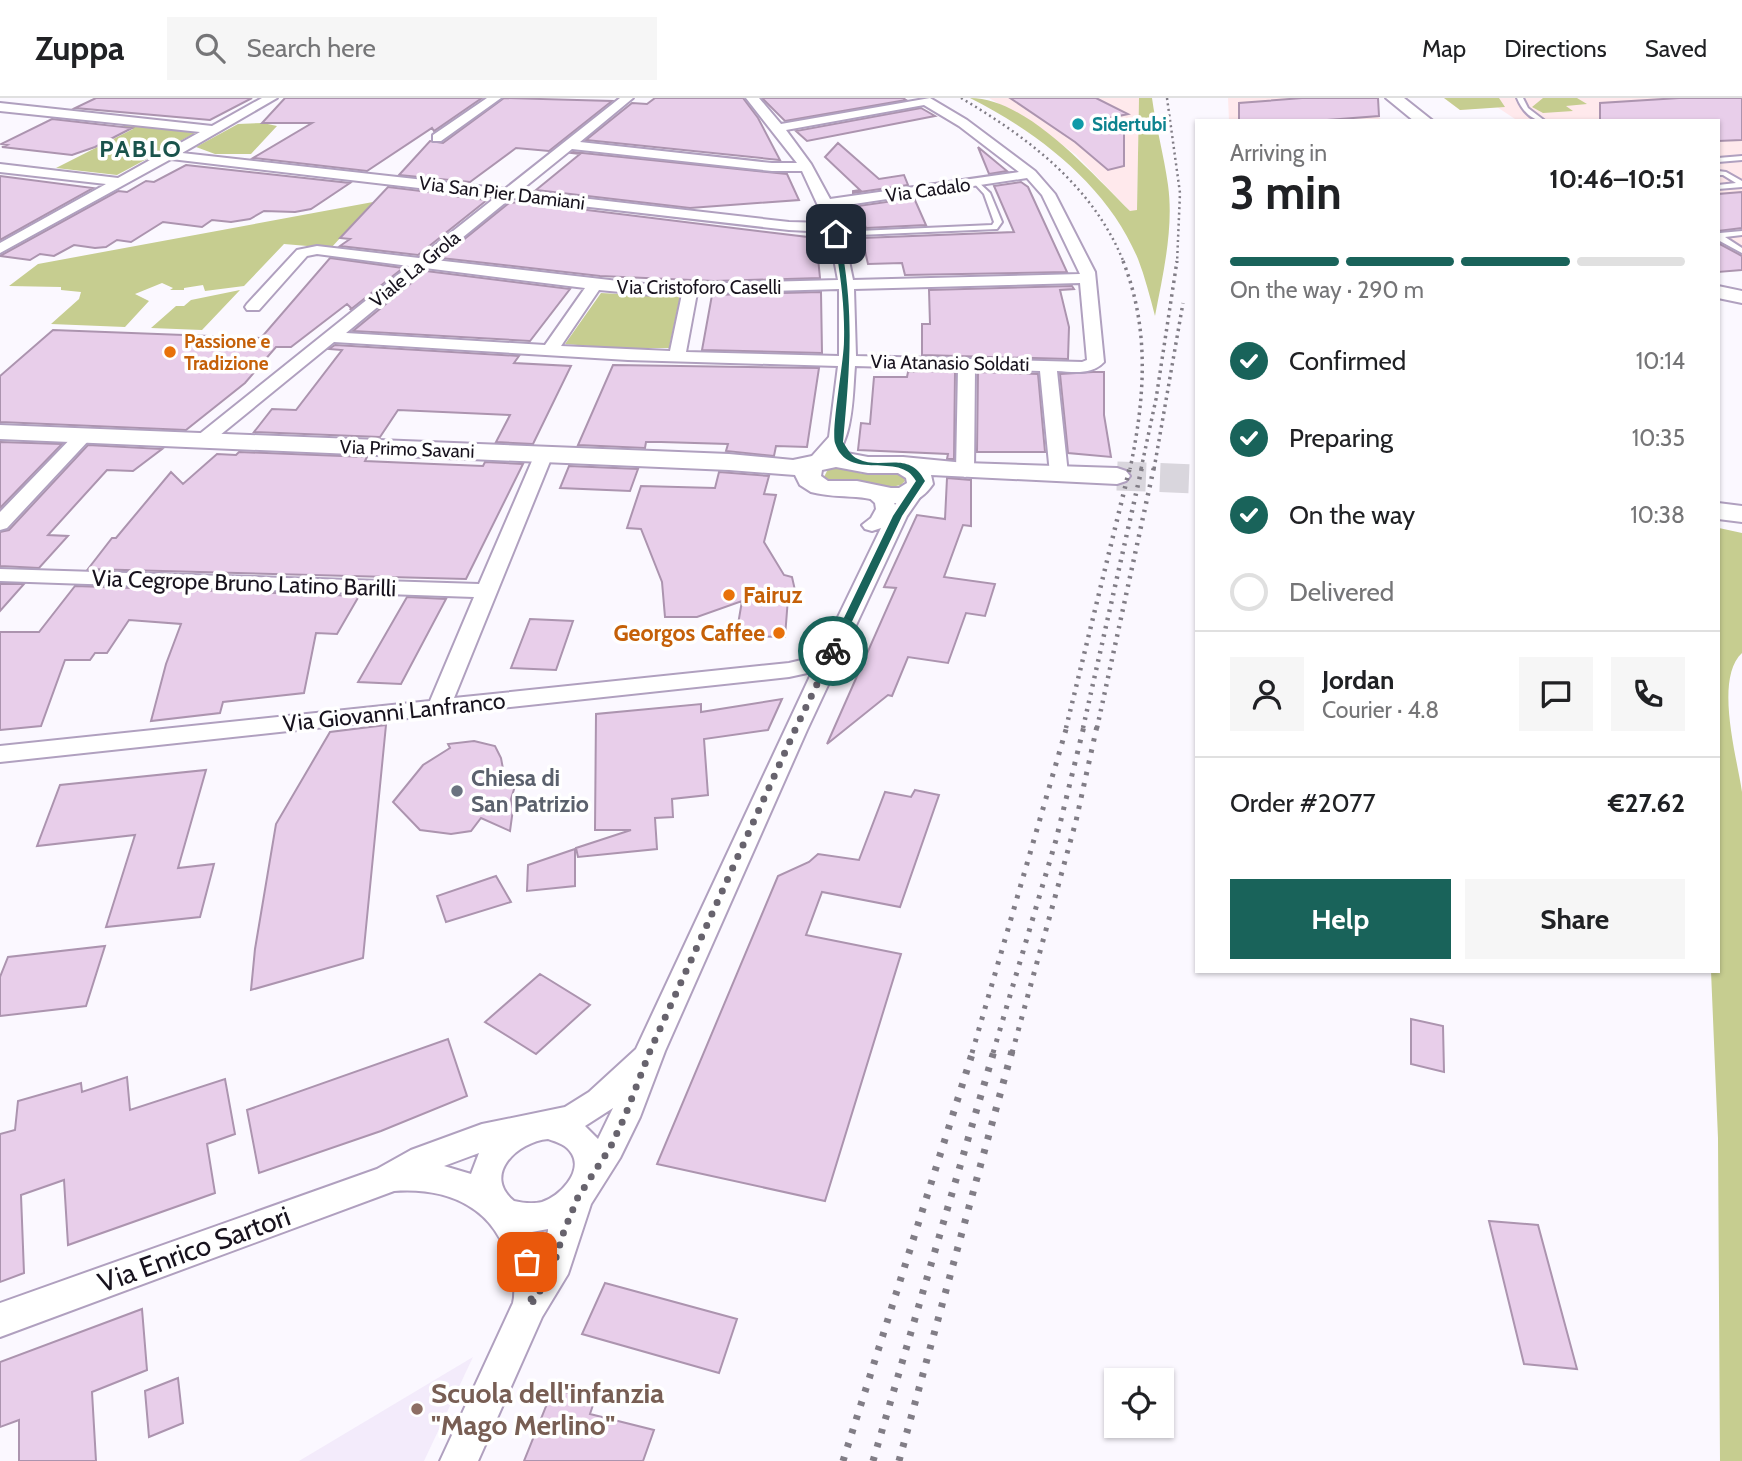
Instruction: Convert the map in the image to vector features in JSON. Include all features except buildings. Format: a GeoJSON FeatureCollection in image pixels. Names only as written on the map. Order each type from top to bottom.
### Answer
{"type":"FeatureCollection","features":[{"type":"Feature","properties":{"kind":"street"},"geometry":{"type":"LineString","coordinates":[[0,248],[271,98]]}},
{"type":"Feature","properties":{"kind":"street"},"geometry":{"type":"LineString","coordinates":[[438,138],[495,98]]}},
{"type":"Feature","properties":{"kind":"street","name":"Viale La Grola"},"geometry":{"type":"LineString","coordinates":[[203,440],[627,98]]}},
{"type":"Feature","properties":{"kind":"street"},"geometry":{"type":"LineString","coordinates":[[752,98],[778,128],[805,167],[825,204],[835,231],[846,286],[848,360],[838,436],[823,458],[813,465]]}},
{"type":"Feature","properties":{"kind":"street"},"geometry":{"type":"LineString","coordinates":[[1394,98],[1422,119]]}},
{"type":"Feature","properties":{"kind":"street"},"geometry":{"type":"LineString","coordinates":[[778,128],[926,101],[963,123],[1042,186],[1059,213],[1088,278]]}},
{"type":"Feature","properties":{"kind":"street"},"geometry":{"type":"LineString","coordinates":[[66,114],[87,104]]}},
{"type":"Feature","properties":{"kind":"street"},"geometry":{"type":"LineString","coordinates":[[0,107],[215,130]]}},
{"type":"Feature","properties":{"kind":"street"},"geometry":{"type":"LineString","coordinates":[[569,145],[772,167],[805,167]]}},
{"type":"Feature","properties":{"kind":"street","name":"Via San Pier Damiani"},"geometry":{"type":"LineString","coordinates":[[170,155],[835,231]]}},
{"type":"Feature","properties":{"kind":"street"},"geometry":{"type":"LineString","coordinates":[[0,167],[120,182]]}},
{"type":"Feature","properties":{"kind":"street","name":"Via Cadalo"},"geometry":{"type":"LineString","coordinates":[[825,204],[1030,174]]}},
{"type":"Feature","properties":{"kind":"street","name":"Via Cristoforo Caselli"},"geometry":{"type":"LineString","coordinates":[[253,307],[302,253],[309,251],[596,285],[690,290],[1088,278]]}},
{"type":"Feature","properties":{"kind":"street","name":"Via Atanasio Soldati"},"geometry":{"type":"LineString","coordinates":[[549,351],[1084,367],[1096,362],[1088,278]]}},
{"type":"Feature","properties":{"kind":"street"},"geometry":{"type":"LineString","coordinates":[[330,337],[549,351],[596,285]]}},
{"type":"Feature","properties":{"kind":"street"},"geometry":{"type":"LineString","coordinates":[[677,356],[690,290]]}},
{"type":"Feature","properties":{"kind":"street"},"geometry":{"type":"LineString","coordinates":[[1720,292],[1742,298]]}},
{"type":"Feature","properties":{"kind":"street"},"geometry":{"type":"LineString","coordinates":[[1720,298],[1742,298]]}},
{"type":"Feature","properties":{"kind":"street"},"geometry":{"type":"LineString","coordinates":[[965,471],[967,364]]}},
{"type":"Feature","properties":{"kind":"street"},"geometry":{"type":"LineString","coordinates":[[1048,366],[1059,474]]}},
{"type":"Feature","properties":{"kind":"street","name":"Via Primo Savani"},"geometry":{"type":"LineString","coordinates":[[0,432],[729,462],[793,468],[836,459],[965,471],[1117,476]]}},
{"type":"Feature","properties":{"kind":"street"},"geometry":{"type":"LineString","coordinates":[[0,524],[84,435]]}},
{"type":"Feature","properties":{"kind":"street"},"geometry":{"type":"LineString","coordinates":[[838,436],[849,457],[858,463]]}},
{"type":"Feature","properties":{"kind":"street"},"geometry":{"type":"LineString","coordinates":[[439,706],[544,454]]}},
{"type":"Feature","properties":{"kind":"street","name":"Via Primo Savani"},"geometry":{"type":"LineString","coordinates":[[813,465],[807,474],[815,485],[827,489],[901,496],[928,482],[965,471]]}},
{"type":"Feature","properties":{"kind":"street"},"geometry":{"type":"LineString","coordinates":[[499,1209],[520,1218],[546,1217],[569,1205],[610,1148],[650,1051],[814,691],[897,516],[920,484],[918,474],[903,465]]}},
{"type":"Feature","properties":{"kind":"street"},"geometry":{"type":"LineString","coordinates":[[872,525],[879,522],[886,509],[882,498],[874,493]]}},
{"type":"Feature","properties":{"kind":"street","name":"Via Cegrope Bruno Latino Barilli"},"geometry":{"type":"LineString","coordinates":[[0,575],[487,591]]}},
{"type":"Feature","properties":{"kind":"street","name":"Via Giovanni Lanfranco"},"geometry":{"type":"LineString","coordinates":[[0,754],[789,670],[821,661],[836,646]]}},
{"type":"Feature","properties":{"kind":"street"},"geometry":{"type":"LineString","coordinates":[[789,670],[808,673],[814,691]]}},
{"type":"Feature","properties":{"kind":"street","name":"Via Enrico Sartori"},"geometry":{"type":"LineString","coordinates":[[0,1320],[387,1179],[422,1160],[482,1138],[572,1119],[592,1109],[650,1051]]}},
{"type":"Feature","properties":{"kind":"street"},"geometry":{"type":"LineString","coordinates":[[459,1461],[530,1306],[551,1274],[568,1221],[585,1185],[590,1162],[582,1142],[564,1129],[531,1129],[500,1146],[486,1168],[486,1191],[515,1229],[523,1246],[533,1287],[530,1306]]}},
{"type":"Feature","properties":{"kind":"street","name":"Via Enrico Sartori"},"geometry":{"type":"LineString","coordinates":[[387,1179],[404,1176],[452,1182],[480,1195],[499,1209]]}},
{"type":"Feature","properties":{"kind":"lane"},"geometry":{"type":"LineString","coordinates":[[1520,98],[1525,109],[1539,119]]}},
{"type":"Feature","properties":{"kind":"lane"},"geometry":{"type":"LineString","coordinates":[[1720,160],[1742,158]]}},
{"type":"Feature","properties":{"kind":"lane"},"geometry":{"type":"LineString","coordinates":[[1720,173],[1742,185]]}},
{"type":"Feature","properties":{"kind":"lane"},"geometry":{"type":"LineString","coordinates":[[835,231],[994,227],[998,223],[989,198],[976,182]]}},
{"type":"Feature","properties":{"kind":"lane"},"geometry":{"type":"LineString","coordinates":[[1720,187],[1742,185]]}},
{"type":"Feature","properties":{"kind":"lane"},"geometry":{"type":"LineString","coordinates":[[1742,233],[1721,235],[1721,238],[1742,251]]}},
{"type":"Feature","properties":{"kind":"shaded area"},"geometry":{"type":"Polygon","coordinates":[[[989,98],[1139,98],[1137,211],[1130,211],[1076,155],[1040,128],[989,98]]]}},
{"type":"Feature","properties":{"kind":"shaded area"},"geometry":{"type":"Polygon","coordinates":[[[1228,98],[1357,98],[1381,119],[1229,119],[1228,98]]]}},
{"type":"Feature","properties":{"kind":"shaded area"},"geometry":{"type":"Polygon","coordinates":[[[1444,98],[1742,98],[1742,257],[1720,249],[1720,119],[1515,119],[1497,107],[1460,110],[1444,98]]]}},
{"type":"Feature","properties":{"kind":"shaded area","name":"Scuola dell'infanzia \"Mago Merlino\""},"geometry":{"type":"Polygon","coordinates":[[[473,1357],[424,1461],[299,1461],[473,1357]]]}},
{"type":"Feature","properties":{"kind":"green space"},"geometry":{"type":"Polygon","coordinates":[[[970,98],[992,101],[1014,110],[1035,124],[1057,140],[1130,211],[1137,210],[1139,98],[1152,98],[1166,174],[1170,218],[1155,316],[1138,259],[1109,208],[1090,185],[1021,127],[970,98]]]}},
{"type":"Feature","properties":{"kind":"green space"},"geometry":{"type":"Polygon","coordinates":[[[1444,98],[1499,98],[1505,107],[1460,110],[1444,98]]]}},
{"type":"Feature","properties":{"kind":"green space"},"geometry":{"type":"Polygon","coordinates":[[[1543,98],[1577,98],[1587,104],[1566,106],[1573,111],[1543,113],[1532,107],[1543,98]]]}},
{"type":"Feature","properties":{"kind":"green space"},"geometry":{"type":"Polygon","coordinates":[[[263,123],[277,126],[251,154],[215,154],[196,147],[238,124],[263,123]]]}},
{"type":"Feature","properties":{"kind":"green space"},"geometry":{"type":"Polygon","coordinates":[[[126,125],[195,133],[117,175],[56,168],[133,129],[123,127],[126,125]]]}},
{"type":"Feature","properties":{"kind":"green space"},"geometry":{"type":"Polygon","coordinates":[[[373,202],[331,248],[284,244],[244,286],[205,291],[203,285],[170,290],[173,288],[162,283],[135,294],[149,301],[125,327],[51,324],[79,299],[81,292],[61,290],[61,287],[9,286],[38,264],[373,202]]]}},
{"type":"Feature","properties":{"kind":"green space"},"geometry":{"type":"Polygon","coordinates":[[[240,290],[202,330],[151,328],[176,306],[184,306],[191,300],[240,290]]]}},
{"type":"Feature","properties":{"kind":"green space"},"geometry":{"type":"Polygon","coordinates":[[[601,293],[680,297],[669,348],[565,344],[601,293]]]}},
{"type":"Feature","properties":{"kind":"green space"},"geometry":{"type":"Polygon","coordinates":[[[839,467],[863,474],[897,474],[904,477],[905,481],[901,485],[891,487],[860,481],[832,481],[824,477],[828,469],[839,467]]]}},
{"type":"Feature","properties":{"kind":"green space"},"geometry":{"type":"Polygon","coordinates":[[[1720,528],[1742,533],[1742,653],[1734,665],[1729,681],[1728,699],[1742,792],[1742,1461],[1720,1461],[1718,1138],[1711,973],[1720,973],[1720,528]]]}},
{"type":"Feature","properties":{"kind":"tunnel"},"geometry":{"type":"LineString","coordinates":[[1117,476],[1195,479]]}},
{"type":"Feature","properties":{"kind":"railway"},"geometry":{"type":"LineString","coordinates":[[961,98],[1011,130],[1057,167],[1095,211],[1124,263]]}},
{"type":"Feature","properties":{"kind":"railway"},"geometry":{"type":"LineString","coordinates":[[1167,98],[1180,193],[1177,263]]}},
{"type":"Feature","properties":{"kind":"railway"},"geometry":{"type":"LineString","coordinates":[[1123,261],[1138,312],[1142,364],[1139,416],[1130,469]]}},
{"type":"Feature","properties":{"kind":"railway"},"geometry":{"type":"LineString","coordinates":[[1141,469],[1156,399],[1177,261]]}},
{"type":"Feature","properties":{"kind":"railway"},"geometry":{"type":"LineString","coordinates":[[1154,469],[1183,303]]}},
{"type":"Feature","properties":{"kind":"railway"},"geometry":{"type":"LineString","coordinates":[[1066,728],[1130,467]]}},
{"type":"Feature","properties":{"kind":"railway"},"geometry":{"type":"LineString","coordinates":[[1083,728],[1142,467]]}},
{"type":"Feature","properties":{"kind":"railway"},"geometry":{"type":"LineString","coordinates":[[1097,728],[1154,467]]}},
{"type":"Feature","properties":{"kind":"railway"},"geometry":{"type":"LineString","coordinates":[[972,1053],[1067,726]]}},
{"type":"Feature","properties":{"kind":"railway"},"geometry":{"type":"LineString","coordinates":[[993,1053],[1056,840],[1084,726]]}},
{"type":"Feature","properties":{"kind":"railway"},"geometry":{"type":"LineString","coordinates":[[1012,1053],[1076,821],[1097,726]]}},
{"type":"Feature","properties":{"kind":"railway"},"geometry":{"type":"LineString","coordinates":[[843,1461],[973,1051]]}},
{"type":"Feature","properties":{"kind":"railway"},"geometry":{"type":"LineString","coordinates":[[873,1461],[994,1051]]}},
{"type":"Feature","properties":{"kind":"railway"},"geometry":{"type":"LineString","coordinates":[[899,1461],[1012,1051]]}},
{"type":"Feature","properties":{"kind":"way so far"},"geometry":{"type":"LineString","coordinates":[[527,1262],[533,1287],[530,1306],[551,1274],[578,1197],[610,1148],[625,1116],[650,1051],[833,651]]}},
{"type":"Feature","properties":{"kind":"place","name":"Sidertubi"},"geometry":{"type":"Point","coordinates":[1078,124]}},
{"type":"Feature","properties":{"kind":"place","name":"Passione e Tradizione"},"geometry":{"type":"Point","coordinates":[170,352]}},
{"type":"Feature","properties":{"kind":"place","name":"Fairuz"},"geometry":{"type":"Point","coordinates":[729,595]}},
{"type":"Feature","properties":{"kind":"place","name":"Georgos Caffee"},"geometry":{"type":"Point","coordinates":[779,633]}},
{"type":"Feature","properties":{"kind":"place","name":"Chiesa di San Patrizio"},"geometry":{"type":"Point","coordinates":[457,791]}},
{"type":"Feature","properties":{"kind":"place","name":"Scuola dell'infanzia \"Mago Merlino\""},"geometry":{"type":"Point","coordinates":[417,1409]}},
{"type":"Feature","properties":{"kind":"district","name":"PABLO"},"geometry":{"type":"Point","coordinates":[141,148]}},
{"type":"Feature","properties":{"kind":"route"},"geometry":{"type":"LineString","coordinates":[[833,651],[897,516],[920,481],[915,471],[903,465],[872,466],[858,463],[849,457],[839,442],[848,341],[847,294],[836,234]]}}]}
